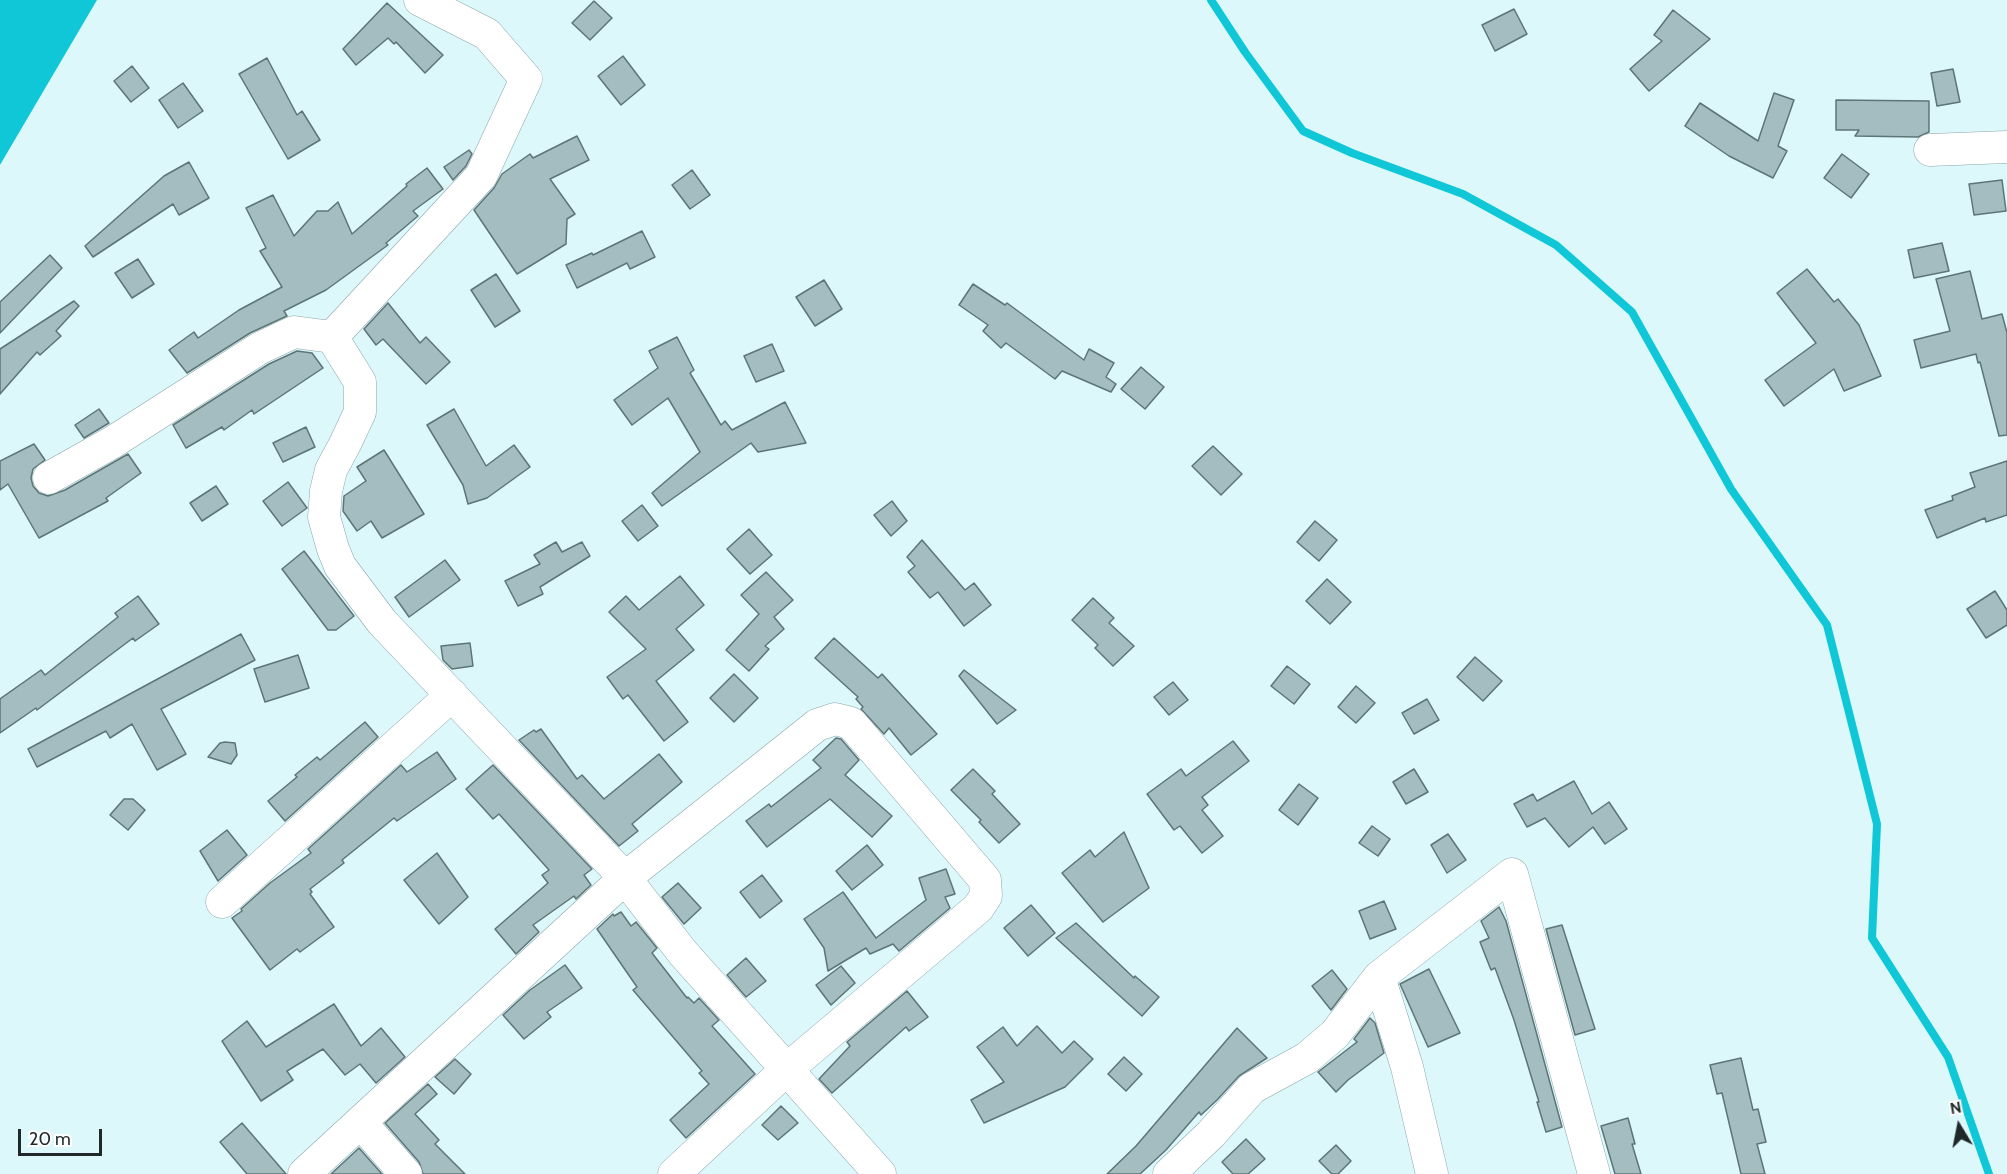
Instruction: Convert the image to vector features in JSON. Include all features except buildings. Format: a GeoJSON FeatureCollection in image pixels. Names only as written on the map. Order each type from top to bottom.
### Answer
{"type":"FeatureCollection","features":[{"type":"Feature","properties":{"kind":"street"},"geometry":{"type":"LineString","coordinates":[[332,337],[481,176],[526,79],[487,34],[420,0]]}},
{"type":"Feature","properties":{"kind":"street"},"geometry":{"type":"LineString","coordinates":[[1930,150],[2007,147]]}},
{"type":"Feature","properties":{"kind":"street"},"geometry":{"type":"LineString","coordinates":[[49,478],[112,442],[261,348],[294,332],[332,337]]}},
{"type":"Feature","properties":{"kind":"street"},"geometry":{"type":"LineString","coordinates":[[332,337],[360,382],[360,412],[331,470],[326,491],[324,517],[340,566],[382,622],[625,878],[683,953],[880,1174]]}},
{"type":"Feature","properties":{"kind":"street"},"geometry":{"type":"LineString","coordinates":[[222,902],[452,695]]}},
{"type":"Feature","properties":{"kind":"street"},"geometry":{"type":"LineString","coordinates":[[304,1174],[625,878],[817,725],[835,719],[851,723],[985,880],[986,896],[978,908],[786,1070],[674,1174]]}},
{"type":"Feature","properties":{"kind":"street"},"geometry":{"type":"LineString","coordinates":[[1169,1174],[1211,1134],[1252,1088],[1307,1059],[1335,1034],[1379,977],[1512,874],[1594,1174]]}},
{"type":"Feature","properties":{"kind":"street"},"geometry":{"type":"LineString","coordinates":[[1379,977],[1407,1067],[1432,1174]]}},
{"type":"Feature","properties":{"kind":"street"},"geometry":{"type":"LineString","coordinates":[[361,1123],[406,1174]]}},
{"type":"Feature","properties":{"kind":"water"},"geometry":{"type":"Polygon","coordinates":[[[0,0],[97,0],[0,165],[0,0]]]}},
{"type":"Feature","properties":{"kind":"waterway"},"geometry":{"type":"LineString","coordinates":[[1211,0],[1245,52],[1303,131],[1352,153],[1463,194],[1556,245],[1632,312],[1731,489],[1827,625],[1877,824],[1872,938],[1948,1057],[1989,1174]]}}]}
